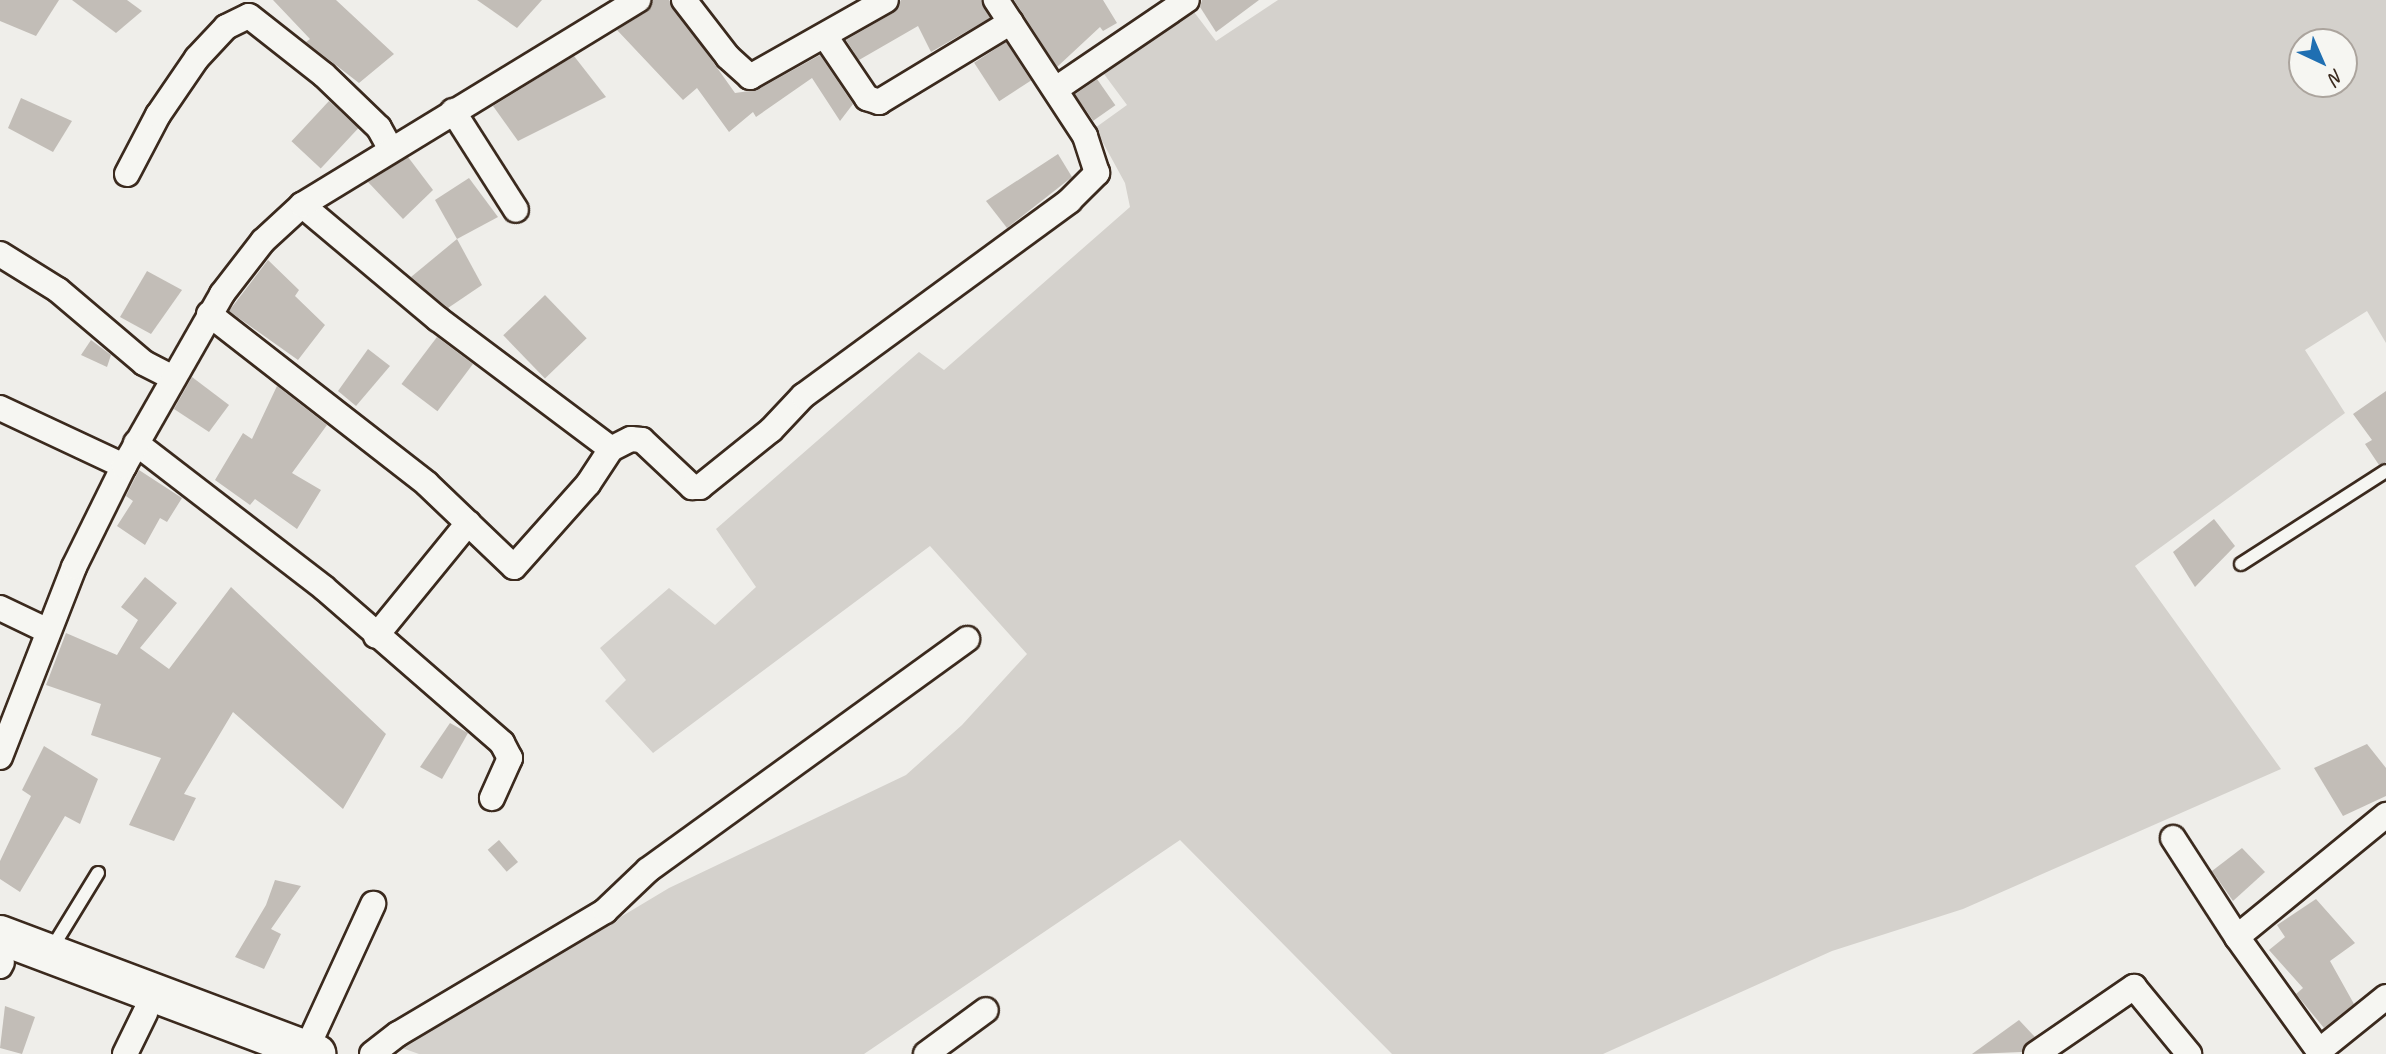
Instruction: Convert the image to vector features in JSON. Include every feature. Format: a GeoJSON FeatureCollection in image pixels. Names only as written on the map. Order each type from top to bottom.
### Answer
{"type":"FeatureCollection","features":[{"type":"Feature","properties":{"kind":"highway"},"geometry":{"type":"LineString","coordinates":[[1,956],[50,951],[288,1051]]}},
{"type":"Feature","properties":{"kind":"highway"},"geometry":{"type":"LineString","coordinates":[[1,956],[145,1013],[288,1051]]}},
{"type":"Feature","properties":{"kind":"street"},"geometry":{"type":"LineString","coordinates":[[0,757],[48,631],[124,466],[209,314],[263,241],[302,205],[453,111],[601,8],[638,0]]}},
{"type":"Feature","properties":{"kind":"street"},"geometry":{"type":"LineString","coordinates":[[684,0],[729,57],[750,77],[886,0]]}},
{"type":"Feature","properties":{"kind":"street"},"geometry":{"type":"LineString","coordinates":[[209,314],[398,461],[516,567],[588,484],[611,449],[631,439],[642,440],[692,486],[704,485],[771,430],[803,396],[1069,201],[1097,173],[1085,136],[996,0]]}},
{"type":"Feature","properties":{"kind":"street"},"geometry":{"type":"LineString","coordinates":[[1056,89],[1187,0]]}},
{"type":"Feature","properties":{"kind":"street"},"geometry":{"type":"LineString","coordinates":[[127,174],[158,115],[197,58],[226,27],[249,16],[324,75],[379,128],[390,148]]}},
{"type":"Feature","properties":{"kind":"street"},"geometry":{"type":"LineString","coordinates":[[825,36],[867,98],[879,102],[1011,22]]}},
{"type":"Feature","properties":{"kind":"street"},"geometry":{"type":"LineString","coordinates":[[453,111],[516,211]]}},
{"type":"Feature","properties":{"kind":"street"},"geometry":{"type":"LineString","coordinates":[[302,205],[438,319],[611,449]]}},
{"type":"Feature","properties":{"kind":"street"},"geometry":{"type":"LineString","coordinates":[[0,254],[58,290],[144,363],[172,377]]}},
{"type":"Feature","properties":{"kind":"street"},"geometry":{"type":"LineString","coordinates":[[0,408],[124,466]]}},
{"type":"Feature","properties":{"kind":"street"},"geometry":{"type":"LineString","coordinates":[[136,443],[324,588],[508,749],[510,758],[492,798]]}},
{"type":"Feature","properties":{"kind":"street"},"geometry":{"type":"LineString","coordinates":[[376,636],[468,523]]}},
{"type":"Feature","properties":{"kind":"street"},"geometry":{"type":"LineString","coordinates":[[0,608],[48,631]]}},
{"type":"Feature","properties":{"kind":"street"},"geometry":{"type":"LineString","coordinates":[[372,1054],[398,1034],[605,911],[659,862],[967,639]]}},
{"type":"Feature","properties":{"kind":"street"},"geometry":{"type":"LineString","coordinates":[[2237,937],[2386,815]]}},
{"type":"Feature","properties":{"kind":"street"},"geometry":{"type":"LineString","coordinates":[[2173,838],[2237,937],[2320,1053],[2386,997]]}},
{"type":"Feature","properties":{"kind":"street"},"geometry":{"type":"LineString","coordinates":[[288,1051],[373,904]]}},
{"type":"Feature","properties":{"kind":"street"},"geometry":{"type":"LineString","coordinates":[[2036,1054],[2134,987],[2189,1054]]}},
{"type":"Feature","properties":{"kind":"street"},"geometry":{"type":"LineString","coordinates":[[926,1054],[986,1010]]}},
{"type":"Feature","properties":{"kind":"street"},"geometry":{"type":"LineString","coordinates":[[125,1054],[145,1013]]}},
{"type":"Feature","properties":{"kind":"lane"},"geometry":{"type":"LineString","coordinates":[[2241,564],[2386,471]]}},
{"type":"Feature","properties":{"kind":"lane"},"geometry":{"type":"LineString","coordinates":[[50,951],[98,873]]}},
{"type":"Feature","properties":{"kind":"shaded area"},"geometry":{"type":"Polygon","coordinates":[[[1278,0],[2386,0],[2386,343],[2367,311],[2305,350],[2345,413],[2135,566],[2281,769],[1963,909],[1832,951],[1603,1054],[1392,1054],[1180,840],[864,1054],[419,1054],[402,1048],[669,888],[906,775],[962,725],[1027,654],[930,546],[653,753],[605,701],[626,680],[600,648],[669,588],[715,625],[756,587],[716,529],[919,352],[944,370],[1130,207],[1125,183],[1095,128],[1127,105],[1104,74],[1194,12],[1216,41],[1278,0]]]}},
{"type":"Feature","properties":{"kind":"building"},"geometry":{"type":"Polygon","coordinates":[[[0,0],[59,0],[36,36],[0,21],[0,0]]]}},
{"type":"Feature","properties":{"kind":"building"},"geometry":{"type":"Polygon","coordinates":[[[72,0],[127,0],[142,11],[116,33],[72,0]]]}},
{"type":"Feature","properties":{"kind":"building"},"geometry":{"type":"Polygon","coordinates":[[[273,0],[336,0],[394,54],[359,83],[306,42],[310,39],[273,0]]]}},
{"type":"Feature","properties":{"kind":"building"},"geometry":{"type":"Polygon","coordinates":[[[477,0],[542,0],[517,28],[477,0]]]}},
{"type":"Feature","properties":{"kind":"building"},"geometry":{"type":"Polygon","coordinates":[[[653,0],[669,0],[735,93],[757,90],[820,55],[853,104],[840,121],[812,78],[756,117],[753,112],[729,132],[697,88],[683,100],[617,30],[646,12],[653,0]]]}},
{"type":"Feature","properties":{"kind":"building"},"geometry":{"type":"Polygon","coordinates":[[[901,0],[981,0],[990,18],[931,52],[918,26],[859,60],[846,40],[893,13],[901,0]]]}},
{"type":"Feature","properties":{"kind":"building"},"geometry":{"type":"Polygon","coordinates":[[[1014,0],[1103,0],[1117,23],[1103,31],[1100,27],[1057,67],[1014,0]]]}},
{"type":"Feature","properties":{"kind":"building"},"geometry":{"type":"Polygon","coordinates":[[[1202,0],[1259,0],[1216,32],[1200,7],[1202,0]]]}},
{"type":"Feature","properties":{"kind":"building"},"geometry":{"type":"Polygon","coordinates":[[[1006,42],[1031,81],[999,101],[974,63],[1006,42]]]}},
{"type":"Feature","properties":{"kind":"building"},"geometry":{"type":"Polygon","coordinates":[[[574,56],[606,97],[518,141],[493,106],[574,56]]]}},
{"type":"Feature","properties":{"kind":"building"},"geometry":{"type":"Polygon","coordinates":[[[1097,79],[1115,105],[1093,121],[1075,94],[1097,79]]]}},
{"type":"Feature","properties":{"kind":"building"},"geometry":{"type":"Polygon","coordinates":[[[21,98],[72,121],[53,152],[8,128],[21,98]]]}},
{"type":"Feature","properties":{"kind":"building"},"geometry":{"type":"Polygon","coordinates":[[[329,101],[358,128],[321,169],[291,141],[329,101]]]}},
{"type":"Feature","properties":{"kind":"building"},"geometry":{"type":"Polygon","coordinates":[[[1058,154],[1072,177],[1007,228],[986,201],[1058,154]]]}},
{"type":"Feature","properties":{"kind":"building"},"geometry":{"type":"Polygon","coordinates":[[[408,157],[433,190],[403,219],[368,182],[408,157]]]}},
{"type":"Feature","properties":{"kind":"building"},"geometry":{"type":"Polygon","coordinates":[[[469,178],[498,217],[457,239],[435,200],[469,178]]]}},
{"type":"Feature","properties":{"kind":"building"},"geometry":{"type":"Polygon","coordinates":[[[457,239],[482,285],[448,308],[411,277],[457,239]]]}},
{"type":"Feature","properties":{"kind":"building"},"geometry":{"type":"Polygon","coordinates":[[[268,260],[299,290],[295,296],[325,325],[298,360],[229,311],[268,260]]]}},
{"type":"Feature","properties":{"kind":"building"},"geometry":{"type":"Polygon","coordinates":[[[147,271],[182,290],[151,334],[120,317],[147,271]]]}},
{"type":"Feature","properties":{"kind":"building"},"geometry":{"type":"Polygon","coordinates":[[[545,295],[587,338],[545,378],[503,335],[545,295]]]}},
{"type":"Feature","properties":{"kind":"building"},"geometry":{"type":"Polygon","coordinates":[[[437,337],[473,364],[437,411],[401,384],[437,337]]]}},
{"type":"Feature","properties":{"kind":"building"},"geometry":{"type":"Polygon","coordinates":[[[91,340],[111,355],[107,367],[81,355],[91,340]]]}},
{"type":"Feature","properties":{"kind":"building"},"geometry":{"type":"Polygon","coordinates":[[[368,349],[390,366],[356,406],[338,391],[368,349]]]}},
{"type":"Feature","properties":{"kind":"building"},"geometry":{"type":"Polygon","coordinates":[[[192,377],[229,405],[209,432],[174,409],[192,377]]]}},
{"type":"Feature","properties":{"kind":"building"},"geometry":{"type":"Polygon","coordinates":[[[277,386],[327,425],[292,473],[321,490],[297,529],[255,499],[250,505],[215,480],[243,433],[252,439],[277,386]]]}},
{"type":"Feature","properties":{"kind":"building"},"geometry":{"type":"Polygon","coordinates":[[[2386,391],[2386,462],[2379,465],[2365,444],[2372,440],[2353,414],[2386,391]]]}},
{"type":"Feature","properties":{"kind":"building"},"geometry":{"type":"Polygon","coordinates":[[[139,470],[182,498],[167,522],[160,518],[145,545],[117,526],[133,501],[126,496],[139,470]]]}},
{"type":"Feature","properties":{"kind":"building"},"geometry":{"type":"Polygon","coordinates":[[[2214,519],[2235,546],[2195,587],[2173,552],[2214,519]]]}},
{"type":"Feature","properties":{"kind":"building"},"geometry":{"type":"Polygon","coordinates":[[[145,577],[177,603],[140,648],[169,669],[231,587],[386,734],[343,809],[233,712],[184,794],[196,798],[174,841],[129,825],[161,758],[91,735],[101,704],[46,685],[66,633],[117,655],[138,620],[121,607],[145,577]]]}},
{"type":"Feature","properties":{"kind":"building"},"geometry":{"type":"Polygon","coordinates":[[[450,723],[468,733],[442,779],[420,767],[450,723]]]}},
{"type":"Feature","properties":{"kind":"building"},"geometry":{"type":"Polygon","coordinates":[[[2367,744],[2386,768],[2386,796],[2343,816],[2314,768],[2367,744]]]}},
{"type":"Feature","properties":{"kind":"building"},"geometry":{"type":"Polygon","coordinates":[[[44,746],[98,779],[80,824],[65,816],[20,892],[0,879],[0,861],[31,796],[22,790],[44,746]]]}},
{"type":"Feature","properties":{"kind":"building"},"geometry":{"type":"Polygon","coordinates":[[[499,840],[518,862],[507,872],[488,850],[499,840]]]}},
{"type":"Feature","properties":{"kind":"building"},"geometry":{"type":"Polygon","coordinates":[[[2242,848],[2265,872],[2233,901],[2212,871],[2242,848]]]}},
{"type":"Feature","properties":{"kind":"building"},"geometry":{"type":"Polygon","coordinates":[[[275,880],[301,886],[271,929],[281,934],[264,969],[235,957],[266,905],[275,880]]]}},
{"type":"Feature","properties":{"kind":"building"},"geometry":{"type":"Polygon","coordinates":[[[2316,899],[2355,943],[2330,961],[2354,1004],[2324,1028],[2296,994],[2303,988],[2269,950],[2285,937],[2277,925],[2316,899]]]}},
{"type":"Feature","properties":{"kind":"building"},"geometry":{"type":"Polygon","coordinates":[[[5,1006],[35,1017],[22,1054],[0,1048],[5,1006]]]}},
{"type":"Feature","properties":{"kind":"building"},"geometry":{"type":"Polygon","coordinates":[[[2019,1020],[2035,1037],[2022,1052],[1972,1054],[2019,1020]]]}}]}
